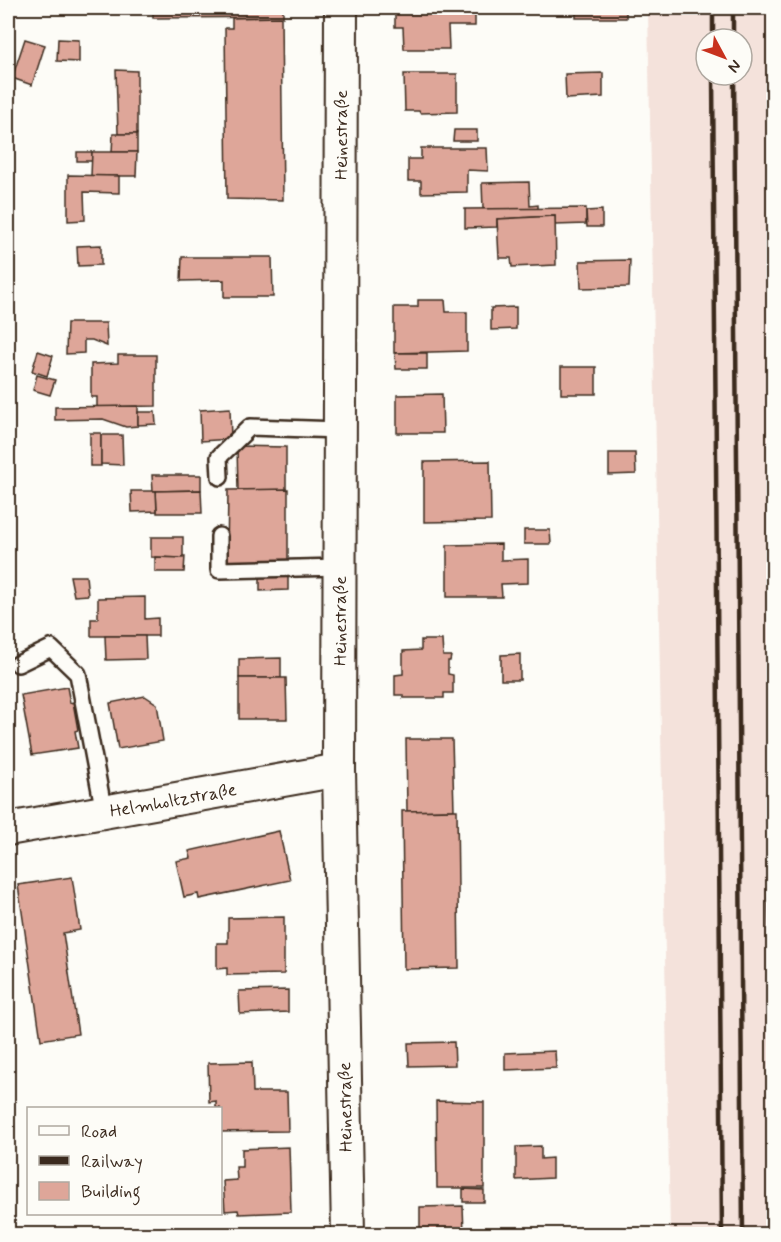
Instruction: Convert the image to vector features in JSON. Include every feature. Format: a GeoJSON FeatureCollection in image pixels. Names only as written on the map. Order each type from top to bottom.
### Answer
{"type":"FeatureCollection","features":[{"type":"Feature","properties":{"kind":"street","name":"Heinestraße"},"geometry":{"type":"LineString","coordinates":[[341,8],[339,770],[348,1234]]}},
{"type":"Feature","properties":{"kind":"street","name":"Helmholtzstraße"},"geometry":{"type":"LineString","coordinates":[[8,829],[339,770]]}},
{"type":"Feature","properties":{"kind":"lane"},"geometry":{"type":"LineString","coordinates":[[220,477],[219,457],[250,427],[340,430]]}},
{"type":"Feature","properties":{"kind":"lane"},"geometry":{"type":"LineString","coordinates":[[219,536],[219,570],[340,567]]}},
{"type":"Feature","properties":{"kind":"lane"},"geometry":{"type":"LineString","coordinates":[[18,664],[51,648],[78,674],[104,812]]}},
{"type":"Feature","properties":{"kind":"shaded area"},"geometry":{"type":"Polygon","coordinates":[[[648,8],[773,8],[773,1234],[670,1234],[648,8]]]}},
{"type":"Feature","properties":{"kind":"building"},"geometry":{"type":"Polygon","coordinates":[[[153,8],[283,8],[283,17],[153,18],[153,8]]]}},
{"type":"Feature","properties":{"kind":"building"},"geometry":{"type":"Polygon","coordinates":[[[395,8],[475,8],[475,26],[448,26],[449,49],[404,49],[403,27],[395,27],[395,8]]]}},
{"type":"Feature","properties":{"kind":"building"},"geometry":{"type":"Polygon","coordinates":[[[576,8],[626,8],[626,18],[576,18],[576,8]]]}},
{"type":"Feature","properties":{"kind":"building"},"geometry":{"type":"Polygon","coordinates":[[[281,17],[283,200],[227,199],[225,28],[232,28],[232,18],[281,17]]]}},
{"type":"Feature","properties":{"kind":"building"},"geometry":{"type":"Polygon","coordinates":[[[25,39],[45,45],[32,85],[12,78],[25,39]]]}},
{"type":"Feature","properties":{"kind":"building"},"geometry":{"type":"Polygon","coordinates":[[[58,39],[79,40],[79,62],[57,61],[58,39]]]}},
{"type":"Feature","properties":{"kind":"building"},"geometry":{"type":"Polygon","coordinates":[[[116,70],[137,71],[137,134],[118,134],[116,70]]]}},
{"type":"Feature","properties":{"kind":"building"},"geometry":{"type":"Polygon","coordinates":[[[603,73],[603,97],[566,99],[565,74],[603,73]]]}},
{"type":"Feature","properties":{"kind":"building"},"geometry":{"type":"Polygon","coordinates":[[[404,74],[457,74],[457,112],[405,111],[404,74]]]}},
{"type":"Feature","properties":{"kind":"building"},"geometry":{"type":"Polygon","coordinates":[[[454,130],[477,130],[477,141],[453,141],[454,130]]]}},
{"type":"Feature","properties":{"kind":"building"},"geometry":{"type":"Polygon","coordinates":[[[113,134],[137,134],[137,152],[112,152],[113,134]]]}},
{"type":"Feature","properties":{"kind":"building"},"geometry":{"type":"Polygon","coordinates":[[[421,148],[487,148],[488,171],[467,170],[467,192],[421,193],[421,181],[408,181],[408,159],[421,159],[421,148]]]}},
{"type":"Feature","properties":{"kind":"building"},"geometry":{"type":"Polygon","coordinates":[[[77,152],[92,152],[92,161],[77,161],[77,152]]]}},
{"type":"Feature","properties":{"kind":"building"},"geometry":{"type":"Polygon","coordinates":[[[92,152],[137,152],[136,176],[91,176],[92,152]]]}},
{"type":"Feature","properties":{"kind":"building"},"geometry":{"type":"Polygon","coordinates":[[[68,175],[119,176],[119,193],[84,192],[85,220],[68,221],[68,175]]]}},
{"type":"Feature","properties":{"kind":"building"},"geometry":{"type":"Polygon","coordinates":[[[529,182],[530,206],[538,205],[538,209],[483,209],[482,183],[529,182]]]}},
{"type":"Feature","properties":{"kind":"building"},"geometry":{"type":"Polygon","coordinates":[[[586,208],[586,224],[555,225],[555,216],[497,219],[497,227],[465,228],[465,209],[586,208]]]}},
{"type":"Feature","properties":{"kind":"building"},"geometry":{"type":"Polygon","coordinates":[[[602,210],[602,227],[587,227],[586,211],[602,210]]]}},
{"type":"Feature","properties":{"kind":"building"},"geometry":{"type":"Polygon","coordinates":[[[555,216],[556,265],[512,267],[511,258],[499,258],[497,219],[555,216]]]}},
{"type":"Feature","properties":{"kind":"building"},"geometry":{"type":"Polygon","coordinates":[[[101,245],[101,265],[78,266],[77,246],[101,245]]]}},
{"type":"Feature","properties":{"kind":"building"},"geometry":{"type":"Polygon","coordinates":[[[182,257],[272,257],[273,297],[224,297],[224,280],[181,281],[182,257]]]}},
{"type":"Feature","properties":{"kind":"building"},"geometry":{"type":"Polygon","coordinates":[[[630,260],[629,287],[581,288],[580,261],[630,260]]]}},
{"type":"Feature","properties":{"kind":"building"},"geometry":{"type":"Polygon","coordinates":[[[418,300],[445,300],[446,312],[467,312],[467,351],[394,353],[394,307],[418,307],[418,300]]]}},
{"type":"Feature","properties":{"kind":"building"},"geometry":{"type":"Polygon","coordinates":[[[516,307],[516,329],[491,330],[491,308],[516,307]]]}},
{"type":"Feature","properties":{"kind":"building"},"geometry":{"type":"Polygon","coordinates":[[[67,323],[106,323],[107,346],[92,340],[84,340],[84,353],[66,354],[67,323]]]}},
{"type":"Feature","properties":{"kind":"building"},"geometry":{"type":"Polygon","coordinates":[[[38,351],[53,356],[47,376],[32,371],[38,351]]]}},
{"type":"Feature","properties":{"kind":"building"},"geometry":{"type":"Polygon","coordinates":[[[395,353],[427,353],[427,369],[396,369],[395,353]]]}},
{"type":"Feature","properties":{"kind":"building"},"geometry":{"type":"Polygon","coordinates":[[[118,355],[156,355],[156,406],[97,407],[97,397],[91,397],[91,364],[118,363],[118,355]]]}},
{"type":"Feature","properties":{"kind":"building"},"geometry":{"type":"Polygon","coordinates":[[[561,367],[596,367],[596,394],[561,394],[561,367]]]}},
{"type":"Feature","properties":{"kind":"building"},"geometry":{"type":"Polygon","coordinates":[[[37,375],[55,380],[50,395],[33,390],[37,375]]]}},
{"type":"Feature","properties":{"kind":"building"},"geometry":{"type":"Polygon","coordinates":[[[442,394],[443,433],[397,433],[397,395],[442,394]]]}},
{"type":"Feature","properties":{"kind":"building"},"geometry":{"type":"Polygon","coordinates":[[[138,406],[138,426],[126,427],[103,419],[55,420],[55,407],[138,406]]]}},
{"type":"Feature","properties":{"kind":"building"},"geometry":{"type":"Polygon","coordinates":[[[230,408],[231,439],[201,441],[200,410],[230,408]]]}},
{"type":"Feature","properties":{"kind":"building"},"geometry":{"type":"Polygon","coordinates":[[[138,412],[155,412],[156,424],[138,425],[138,412]]]}},
{"type":"Feature","properties":{"kind":"building"},"geometry":{"type":"Polygon","coordinates":[[[90,433],[101,433],[101,466],[90,466],[90,433]]]}},
{"type":"Feature","properties":{"kind":"building"},"geometry":{"type":"Polygon","coordinates":[[[101,435],[122,435],[123,465],[101,464],[101,435]]]}},
{"type":"Feature","properties":{"kind":"building"},"geometry":{"type":"Polygon","coordinates":[[[237,446],[286,447],[286,490],[238,490],[237,446]]]}},
{"type":"Feature","properties":{"kind":"building"},"geometry":{"type":"Polygon","coordinates":[[[609,453],[635,453],[636,474],[609,475],[609,453]]]}},
{"type":"Feature","properties":{"kind":"building"},"geometry":{"type":"Polygon","coordinates":[[[490,461],[491,521],[424,522],[424,462],[490,461]]]}},
{"type":"Feature","properties":{"kind":"building"},"geometry":{"type":"Polygon","coordinates":[[[152,475],[201,475],[201,490],[153,491],[152,475]]]}},
{"type":"Feature","properties":{"kind":"building"},"geometry":{"type":"Polygon","coordinates":[[[288,489],[288,561],[227,561],[228,490],[288,489]]]}},
{"type":"Feature","properties":{"kind":"building"},"geometry":{"type":"Polygon","coordinates":[[[201,490],[202,513],[157,513],[156,491],[201,490]]]}},
{"type":"Feature","properties":{"kind":"building"},"geometry":{"type":"Polygon","coordinates":[[[131,491],[156,491],[157,511],[132,512],[131,491]]]}},
{"type":"Feature","properties":{"kind":"building"},"geometry":{"type":"Polygon","coordinates":[[[524,530],[550,530],[551,544],[524,544],[524,530]]]}},
{"type":"Feature","properties":{"kind":"building"},"geometry":{"type":"Polygon","coordinates":[[[151,537],[183,537],[183,558],[151,557],[151,537]]]}},
{"type":"Feature","properties":{"kind":"building"},"geometry":{"type":"Polygon","coordinates":[[[501,544],[501,560],[528,559],[528,583],[501,584],[502,597],[447,597],[447,545],[501,544]]]}},
{"type":"Feature","properties":{"kind":"building"},"geometry":{"type":"Polygon","coordinates":[[[185,556],[184,572],[155,572],[155,557],[183,558],[185,556]]]}},
{"type":"Feature","properties":{"kind":"building"},"geometry":{"type":"Polygon","coordinates":[[[288,573],[288,590],[260,591],[260,574],[288,573]]]}},
{"type":"Feature","properties":{"kind":"building"},"geometry":{"type":"Polygon","coordinates":[[[70,576],[86,576],[88,595],[74,596],[70,576]]]}},
{"type":"Feature","properties":{"kind":"building"},"geometry":{"type":"Polygon","coordinates":[[[8,582],[13,610],[8,611],[8,582]]]}},
{"type":"Feature","properties":{"kind":"building"},"geometry":{"type":"Polygon","coordinates":[[[145,597],[145,619],[158,618],[158,636],[91,636],[91,619],[98,619],[98,598],[145,597]]]}},
{"type":"Feature","properties":{"kind":"building"},"geometry":{"type":"Polygon","coordinates":[[[105,636],[145,636],[146,659],[106,660],[105,636]]]}},
{"type":"Feature","properties":{"kind":"building"},"geometry":{"type":"Polygon","coordinates":[[[421,640],[442,640],[443,656],[451,656],[448,661],[448,674],[453,675],[453,693],[444,693],[444,698],[403,698],[403,695],[395,695],[395,675],[403,674],[403,651],[421,650],[421,640]]]}},
{"type":"Feature","properties":{"kind":"building"},"geometry":{"type":"Polygon","coordinates":[[[520,654],[520,680],[501,680],[501,655],[520,654]]]}},
{"type":"Feature","properties":{"kind":"building"},"geometry":{"type":"Polygon","coordinates":[[[281,658],[281,678],[239,678],[239,659],[281,658]]]}},
{"type":"Feature","properties":{"kind":"building"},"geometry":{"type":"Polygon","coordinates":[[[239,678],[286,678],[287,719],[239,719],[239,678]]]}},
{"type":"Feature","properties":{"kind":"building"},"geometry":{"type":"Polygon","coordinates":[[[67,687],[70,703],[73,702],[78,730],[75,731],[78,748],[32,755],[21,695],[67,687]]]}},
{"type":"Feature","properties":{"kind":"building"},"geometry":{"type":"Polygon","coordinates":[[[145,696],[157,704],[163,741],[118,749],[110,703],[145,696]]]}},
{"type":"Feature","properties":{"kind":"building"},"geometry":{"type":"Polygon","coordinates":[[[406,739],[452,739],[454,810],[407,811],[406,739]]]}},
{"type":"Feature","properties":{"kind":"building"},"geometry":{"type":"Polygon","coordinates":[[[766,794],[774,794],[774,1224],[766,794]]]}},
{"type":"Feature","properties":{"kind":"building"},"geometry":{"type":"Polygon","coordinates":[[[457,810],[459,968],[404,969],[402,811],[457,810]]]}},
{"type":"Feature","properties":{"kind":"building"},"geometry":{"type":"Polygon","coordinates":[[[279,831],[290,880],[199,899],[198,894],[184,897],[176,861],[191,858],[189,851],[279,831]]]}},
{"type":"Feature","properties":{"kind":"building"},"geometry":{"type":"Polygon","coordinates":[[[72,877],[80,930],[63,933],[78,1034],[41,1040],[18,885],[72,877]]]}},
{"type":"Feature","properties":{"kind":"building"},"geometry":{"type":"Polygon","coordinates":[[[284,917],[284,974],[227,975],[227,968],[217,969],[217,943],[228,943],[228,918],[284,917]]]}},
{"type":"Feature","properties":{"kind":"building"},"geometry":{"type":"Polygon","coordinates":[[[288,990],[288,1012],[240,1014],[239,991],[288,990]]]}},
{"type":"Feature","properties":{"kind":"building"},"geometry":{"type":"Polygon","coordinates":[[[454,1042],[455,1065],[409,1066],[408,1043],[454,1042]]]}},
{"type":"Feature","properties":{"kind":"building"},"geometry":{"type":"Polygon","coordinates":[[[555,1051],[556,1068],[505,1070],[505,1053],[555,1051]]]}},
{"type":"Feature","properties":{"kind":"building"},"geometry":{"type":"Polygon","coordinates":[[[252,1062],[253,1092],[287,1092],[288,1131],[222,1132],[222,1107],[216,1107],[216,1101],[209,1102],[208,1063],[252,1062]]]}},
{"type":"Feature","properties":{"kind":"building"},"geometry":{"type":"Polygon","coordinates":[[[436,1101],[484,1102],[484,1188],[437,1188],[436,1101]]]}},
{"type":"Feature","properties":{"kind":"building"},"geometry":{"type":"Polygon","coordinates":[[[541,1146],[541,1159],[552,1158],[552,1178],[516,1180],[516,1147],[541,1146]]]}},
{"type":"Feature","properties":{"kind":"building"},"geometry":{"type":"Polygon","coordinates":[[[289,1147],[291,1212],[239,1214],[238,1210],[225,1211],[223,1181],[237,1180],[236,1167],[242,1167],[242,1149],[289,1147]]]}},
{"type":"Feature","properties":{"kind":"building"},"geometry":{"type":"Polygon","coordinates":[[[463,1189],[484,1190],[484,1202],[463,1202],[463,1189]]]}},
{"type":"Feature","properties":{"kind":"building"},"geometry":{"type":"Polygon","coordinates":[[[463,1206],[464,1234],[420,1234],[420,1207],[463,1206]]]}},
{"type":"Feature","properties":{"kind":"railway"},"geometry":{"type":"LineString","coordinates":[[713,8],[713,27]]}},
{"type":"Feature","properties":{"kind":"railway"},"geometry":{"type":"LineString","coordinates":[[733,8],[733,27]]}},
{"type":"Feature","properties":{"kind":"railway"},"geometry":{"type":"LineString","coordinates":[[713,87],[722,1234]]}},
{"type":"Feature","properties":{"kind":"railway"},"geometry":{"type":"LineString","coordinates":[[734,87],[743,1234]]}}]}
